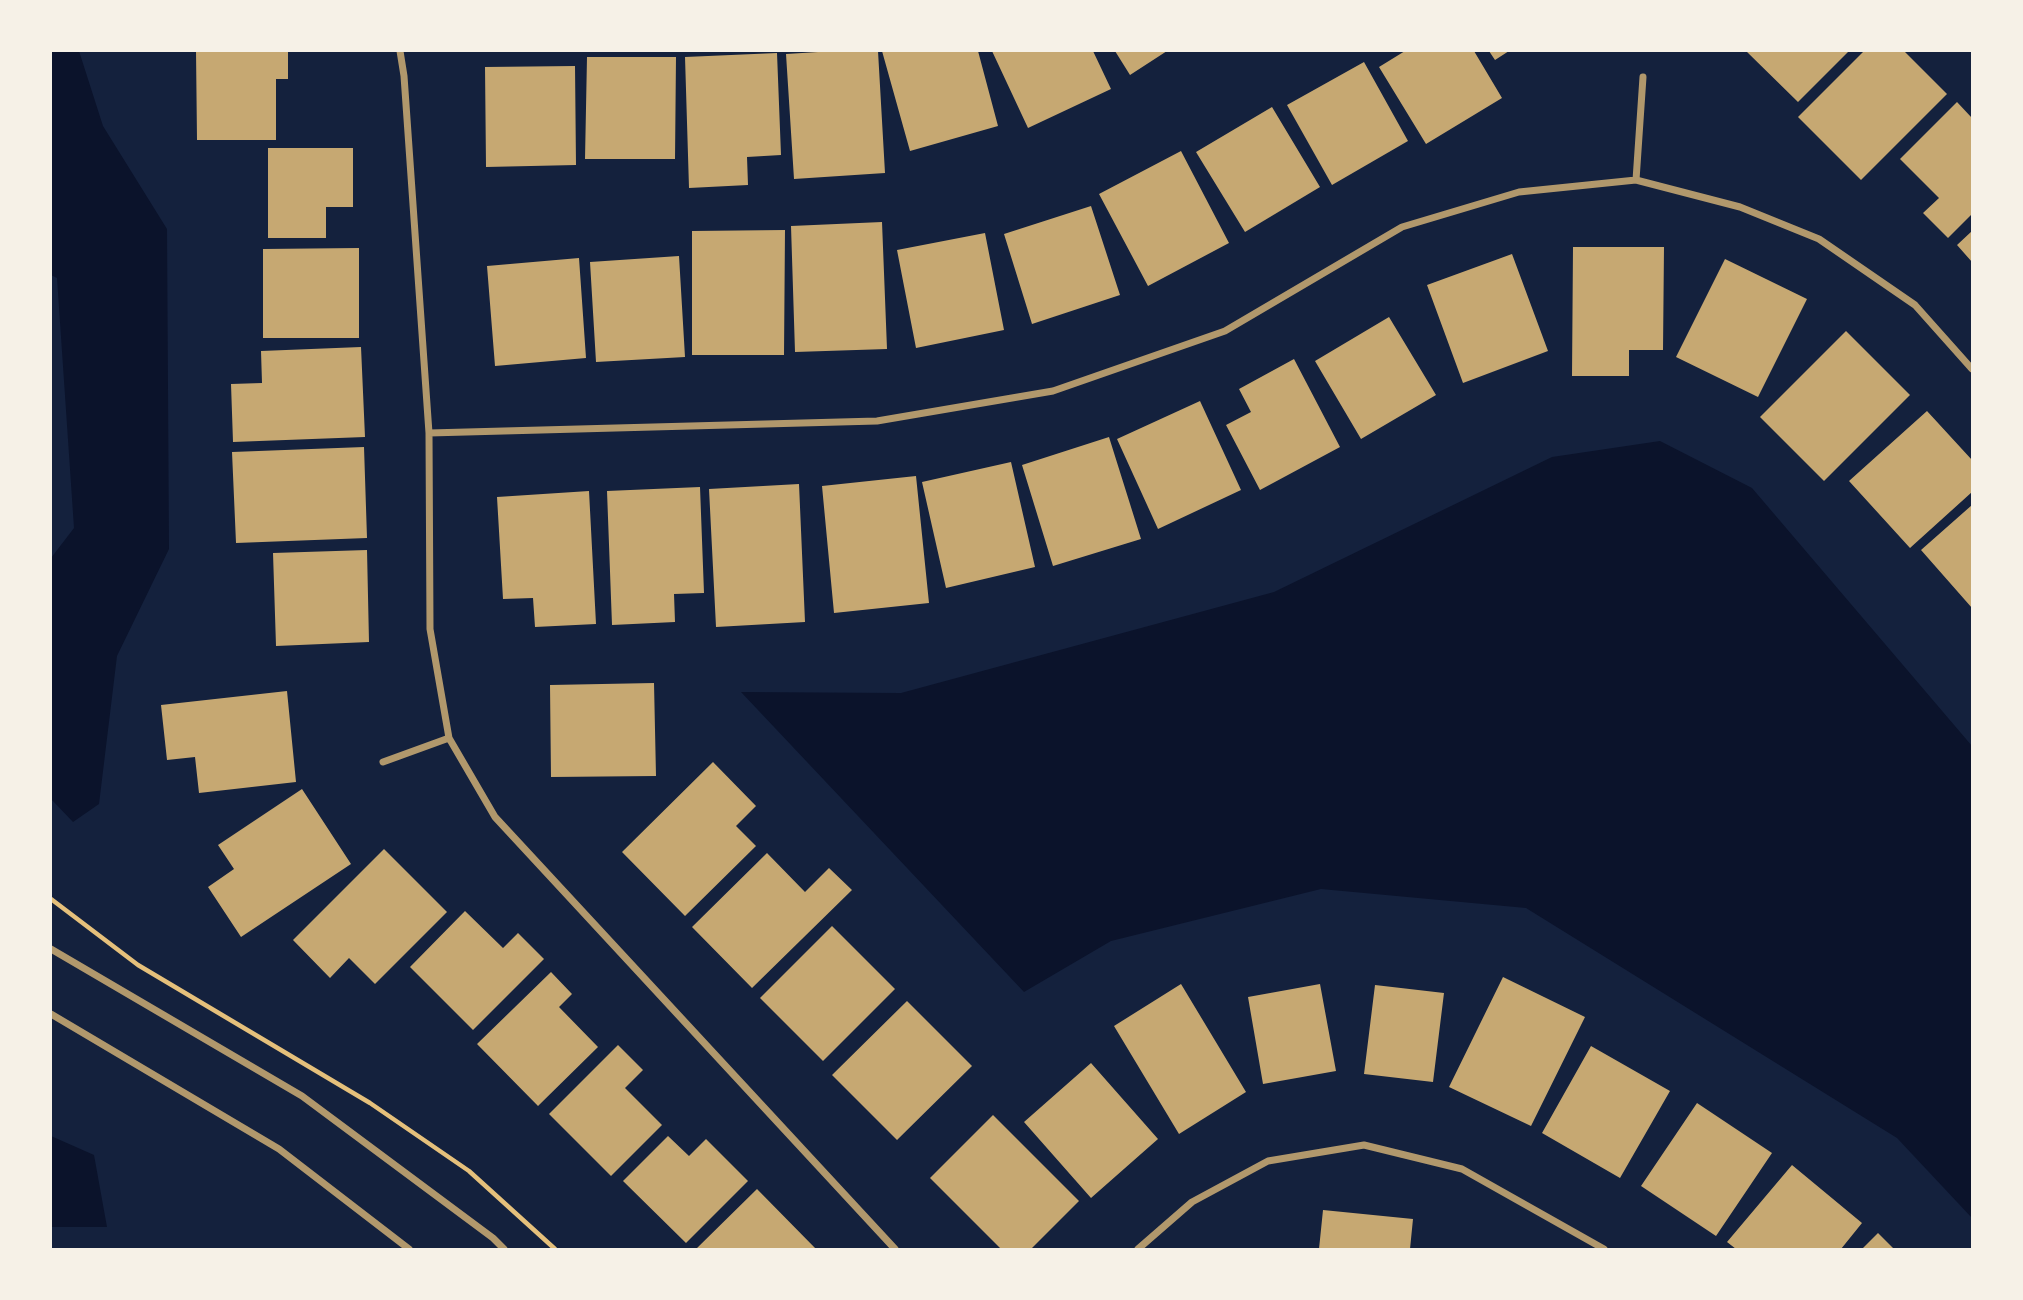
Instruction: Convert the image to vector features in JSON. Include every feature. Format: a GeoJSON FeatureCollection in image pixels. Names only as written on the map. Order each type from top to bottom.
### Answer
{"type":"FeatureCollection","features":[{"type":"Feature","properties":{"kind":"street"},"geometry":{"type":"LineString","coordinates":[[400,51],[429,433],[430,629],[449,738],[495,817],[895,1249]]}},
{"type":"Feature","properties":{"kind":"street"},"geometry":{"type":"LineString","coordinates":[[1636,180],[1643,77]]}},
{"type":"Feature","properties":{"kind":"street"},"geometry":{"type":"LineString","coordinates":[[429,433],[877,421],[1053,391],[1225,331],[1402,227],[1519,192],[1636,180],[1740,207],[1819,239],[1915,305],[1972,369]]}},
{"type":"Feature","properties":{"kind":"street"},"geometry":{"type":"LineString","coordinates":[[383,762],[449,738]]}},
{"type":"Feature","properties":{"kind":"street"},"geometry":{"type":"LineString","coordinates":[[51,949],[303,1096],[504,1249]]}},
{"type":"Feature","properties":{"kind":"street"},"geometry":{"type":"LineString","coordinates":[[51,1014],[279,1149],[409,1249]]}},
{"type":"Feature","properties":{"kind":"street"},"geometry":{"type":"LineString","coordinates":[[1138,1249],[1192,1202],[1268,1161],[1364,1145],[1462,1169],[1604,1249]]}},
{"type":"Feature","properties":{"kind":"path"},"geometry":{"type":"LineString","coordinates":[[51,899],[138,965],[370,1103],[469,1171],[555,1249]]}},
{"type":"Feature","properties":{"kind":"water"},"geometry":{"type":"Polygon","coordinates":[[[51,51],[79,51],[103,126],[167,229],[169,549],[117,656],[99,804],[73,822],[51,799],[51,558],[74,528],[57,278],[51,275],[51,51]]]}},
{"type":"Feature","properties":{"kind":"water"},"geometry":{"type":"Polygon","coordinates":[[[1660,441],[1752,488],[1972,746],[1972,1218],[1897,1138],[1526,908],[1321,889],[1111,941],[1024,992],[741,692],[901,693],[1274,592],[1552,457],[1660,441]]]}},
{"type":"Feature","properties":{"kind":"water"},"geometry":{"type":"Polygon","coordinates":[[[51,1136],[94,1155],[107,1227],[51,1227],[51,1136]]]}},
{"type":"Feature","properties":{"kind":"building"},"geometry":{"type":"Polygon","coordinates":[[[196,51],[288,51],[288,79],[276,79],[276,140],[197,140],[196,51]]]}},
{"type":"Feature","properties":{"kind":"building"},"geometry":{"type":"Polygon","coordinates":[[[878,51],[885,173],[794,179],[786,54],[878,51]]]}},
{"type":"Feature","properties":{"kind":"building"},"geometry":{"type":"Polygon","coordinates":[[[882,51],[978,51],[998,126],[910,151],[882,51]]]}},
{"type":"Feature","properties":{"kind":"building"},"geometry":{"type":"Polygon","coordinates":[[[992,51],[1093,51],[1111,89],[1028,128],[992,51]]]}},
{"type":"Feature","properties":{"kind":"building"},"geometry":{"type":"Polygon","coordinates":[[[1115,51],[1167,51],[1130,75],[1115,51]]]}},
{"type":"Feature","properties":{"kind":"building"},"geometry":{"type":"Polygon","coordinates":[[[1405,51],[1474,51],[1502,98],[1426,144],[1379,67],[1405,51]]]}},
{"type":"Feature","properties":{"kind":"building"},"geometry":{"type":"Polygon","coordinates":[[[1489,51],[1509,51],[1495,60],[1489,51]]]}},
{"type":"Feature","properties":{"kind":"building"},"geometry":{"type":"Polygon","coordinates":[[[1746,51],[1849,51],[1798,102],[1746,51]]]}},
{"type":"Feature","properties":{"kind":"building"},"geometry":{"type":"Polygon","coordinates":[[[1864,51],[1904,51],[1947,94],[1861,180],[1798,117],[1864,51]]]}},
{"type":"Feature","properties":{"kind":"building"},"geometry":{"type":"Polygon","coordinates":[[[777,53],[781,155],[747,157],[748,185],[689,188],[685,57],[777,53]]]}},
{"type":"Feature","properties":{"kind":"building"},"geometry":{"type":"Polygon","coordinates":[[[587,57],[676,57],[675,159],[585,159],[587,57]]]}},
{"type":"Feature","properties":{"kind":"building"},"geometry":{"type":"Polygon","coordinates":[[[1364,62],[1408,141],[1332,185],[1287,105],[1364,62]]]}},
{"type":"Feature","properties":{"kind":"building"},"geometry":{"type":"Polygon","coordinates":[[[575,66],[576,165],[486,167],[485,67],[575,66]]]}},
{"type":"Feature","properties":{"kind":"building"},"geometry":{"type":"Polygon","coordinates":[[[1957,102],[1972,118],[1972,214],[1948,238],[1923,213],[1939,198],[1900,159],[1957,102]]]}},
{"type":"Feature","properties":{"kind":"building"},"geometry":{"type":"Polygon","coordinates":[[[1272,107],[1320,187],[1245,232],[1196,152],[1272,107]]]}},
{"type":"Feature","properties":{"kind":"building"},"geometry":{"type":"Polygon","coordinates":[[[268,148],[353,148],[353,207],[326,207],[326,238],[268,238],[268,148]]]}},
{"type":"Feature","properties":{"kind":"building"},"geometry":{"type":"Polygon","coordinates":[[[1181,151],[1229,243],[1148,286],[1099,194],[1181,151]]]}},
{"type":"Feature","properties":{"kind":"building"},"geometry":{"type":"Polygon","coordinates":[[[1091,206],[1120,295],[1032,324],[1004,234],[1091,206]]]}},
{"type":"Feature","properties":{"kind":"building"},"geometry":{"type":"Polygon","coordinates":[[[882,222],[887,349],[795,352],[791,226],[882,222]]]}},
{"type":"Feature","properties":{"kind":"building"},"geometry":{"type":"Polygon","coordinates":[[[785,230],[784,355],[692,355],[692,231],[785,230]]]}},
{"type":"Feature","properties":{"kind":"building"},"geometry":{"type":"Polygon","coordinates":[[[1972,231],[1972,262],[1957,245],[1972,231]]]}},
{"type":"Feature","properties":{"kind":"building"},"geometry":{"type":"Polygon","coordinates":[[[985,233],[1004,330],[916,348],[897,250],[985,233]]]}},
{"type":"Feature","properties":{"kind":"building"},"geometry":{"type":"Polygon","coordinates":[[[1573,247],[1664,247],[1663,350],[1629,350],[1629,376],[1572,376],[1573,247]]]}},
{"type":"Feature","properties":{"kind":"building"},"geometry":{"type":"Polygon","coordinates":[[[359,248],[359,338],[263,338],[263,249],[359,248]]]}},
{"type":"Feature","properties":{"kind":"building"},"geometry":{"type":"Polygon","coordinates":[[[1512,254],[1548,351],[1463,383],[1427,285],[1512,254]]]}},
{"type":"Feature","properties":{"kind":"building"},"geometry":{"type":"Polygon","coordinates":[[[679,256],[685,357],[596,362],[590,262],[679,256]]]}},
{"type":"Feature","properties":{"kind":"building"},"geometry":{"type":"Polygon","coordinates":[[[579,258],[586,358],[495,366],[487,266],[579,258]]]}},
{"type":"Feature","properties":{"kind":"building"},"geometry":{"type":"Polygon","coordinates":[[[1725,259],[1807,299],[1758,397],[1676,357],[1725,259]]]}},
{"type":"Feature","properties":{"kind":"building"},"geometry":{"type":"Polygon","coordinates":[[[1389,317],[1436,395],[1361,439],[1315,361],[1389,317]]]}},
{"type":"Feature","properties":{"kind":"building"},"geometry":{"type":"Polygon","coordinates":[[[1846,331],[1910,395],[1824,481],[1760,417],[1846,331]]]}},
{"type":"Feature","properties":{"kind":"building"},"geometry":{"type":"Polygon","coordinates":[[[361,347],[365,437],[233,442],[231,384],[262,383],[261,351],[361,347]]]}},
{"type":"Feature","properties":{"kind":"building"},"geometry":{"type":"Polygon","coordinates":[[[1294,359],[1340,447],[1260,490],[1226,425],[1251,412],[1239,389],[1294,359]]]}},
{"type":"Feature","properties":{"kind":"building"},"geometry":{"type":"Polygon","coordinates":[[[1200,401],[1241,490],[1158,529],[1117,439],[1200,401]]]}},
{"type":"Feature","properties":{"kind":"building"},"geometry":{"type":"Polygon","coordinates":[[[1927,411],[1972,460],[1972,492],[1910,548],[1849,481],[1927,411]]]}},
{"type":"Feature","properties":{"kind":"building"},"geometry":{"type":"Polygon","coordinates":[[[1109,437],[1141,539],[1053,566],[1022,465],[1109,437]]]}},
{"type":"Feature","properties":{"kind":"building"},"geometry":{"type":"Polygon","coordinates":[[[364,447],[367,538],[236,543],[232,452],[364,447]]]}},
{"type":"Feature","properties":{"kind":"building"},"geometry":{"type":"Polygon","coordinates":[[[1011,462],[1035,567],[946,588],[922,482],[1011,462]]]}},
{"type":"Feature","properties":{"kind":"building"},"geometry":{"type":"Polygon","coordinates":[[[916,476],[929,603],[834,613],[822,486],[916,476]]]}},
{"type":"Feature","properties":{"kind":"building"},"geometry":{"type":"Polygon","coordinates":[[[799,484],[805,622],[716,627],[709,489],[799,484]]]}},
{"type":"Feature","properties":{"kind":"building"},"geometry":{"type":"Polygon","coordinates":[[[700,487],[704,593],[674,594],[675,622],[612,625],[607,491],[700,487]]]}},
{"type":"Feature","properties":{"kind":"building"},"geometry":{"type":"Polygon","coordinates":[[[589,491],[596,624],[535,627],[533,598],[503,599],[497,497],[589,491]]]}},
{"type":"Feature","properties":{"kind":"building"},"geometry":{"type":"Polygon","coordinates":[[[1972,505],[1972,608],[1921,550],[1972,505]]]}},
{"type":"Feature","properties":{"kind":"building"},"geometry":{"type":"Polygon","coordinates":[[[367,550],[369,642],[276,646],[273,553],[367,550]]]}},
{"type":"Feature","properties":{"kind":"building"},"geometry":{"type":"Polygon","coordinates":[[[654,683],[656,776],[551,777],[550,685],[654,683]]]}},
{"type":"Feature","properties":{"kind":"building"},"geometry":{"type":"Polygon","coordinates":[[[287,691],[296,782],[199,793],[195,757],[167,760],[161,705],[287,691]]]}},
{"type":"Feature","properties":{"kind":"building"},"geometry":{"type":"Polygon","coordinates":[[[713,762],[756,806],[736,826],[756,846],[685,916],[622,852],[713,762]]]}},
{"type":"Feature","properties":{"kind":"building"},"geometry":{"type":"Polygon","coordinates":[[[302,789],[351,864],[241,937],[208,887],[234,869],[218,845],[302,789]]]}},
{"type":"Feature","properties":{"kind":"building"},"geometry":{"type":"Polygon","coordinates":[[[384,849],[447,912],[375,984],[349,958],[330,978],[293,940],[384,849]]]}},
{"type":"Feature","properties":{"kind":"building"},"geometry":{"type":"Polygon","coordinates":[[[767,853],[805,892],[829,868],[852,890],[752,988],[692,927],[767,853]]]}},
{"type":"Feature","properties":{"kind":"building"},"geometry":{"type":"Polygon","coordinates":[[[465,911],[503,948],[518,933],[544,959],[473,1030],[410,967],[465,911]]]}},
{"type":"Feature","properties":{"kind":"building"},"geometry":{"type":"Polygon","coordinates":[[[832,926],[895,989],[823,1061],[760,998],[832,926]]]}},
{"type":"Feature","properties":{"kind":"building"},"geometry":{"type":"Polygon","coordinates":[[[551,972],[572,994],[559,1007],[598,1047],[538,1106],[477,1044],[551,972]]]}},
{"type":"Feature","properties":{"kind":"building"},"geometry":{"type":"Polygon","coordinates":[[[1503,977],[1585,1017],[1531,1126],[1449,1087],[1503,977]]]}},
{"type":"Feature","properties":{"kind":"building"},"geometry":{"type":"Polygon","coordinates":[[[1181,984],[1246,1092],[1179,1134],[1114,1026],[1181,984]]]}},
{"type":"Feature","properties":{"kind":"building"},"geometry":{"type":"Polygon","coordinates":[[[1320,984],[1336,1071],[1263,1084],[1248,997],[1320,984]]]}},
{"type":"Feature","properties":{"kind":"building"},"geometry":{"type":"Polygon","coordinates":[[[1375,985],[1444,993],[1433,1082],[1364,1074],[1375,985]]]}},
{"type":"Feature","properties":{"kind":"building"},"geometry":{"type":"Polygon","coordinates":[[[907,1001],[972,1066],[897,1140],[832,1075],[907,1001]]]}},
{"type":"Feature","properties":{"kind":"building"},"geometry":{"type":"Polygon","coordinates":[[[618,1045],[643,1070],[625,1088],[662,1125],[611,1176],[549,1114],[618,1045]]]}},
{"type":"Feature","properties":{"kind":"building"},"geometry":{"type":"Polygon","coordinates":[[[1591,1046],[1670,1091],[1620,1178],[1542,1133],[1591,1046]]]}},
{"type":"Feature","properties":{"kind":"building"},"geometry":{"type":"Polygon","coordinates":[[[1091,1063],[1158,1139],[1091,1198],[1024,1122],[1091,1063]]]}},
{"type":"Feature","properties":{"kind":"building"},"geometry":{"type":"Polygon","coordinates":[[[1697,1103],[1772,1153],[1716,1236],[1641,1186],[1697,1103]]]}},
{"type":"Feature","properties":{"kind":"building"},"geometry":{"type":"Polygon","coordinates":[[[993,1115],[1079,1201],[1031,1249],[1001,1249],[930,1178],[993,1115]]]}},
{"type":"Feature","properties":{"kind":"building"},"geometry":{"type":"Polygon","coordinates":[[[668,1136],[689,1156],[706,1139],[748,1181],[686,1243],[623,1181],[668,1136]]]}},
{"type":"Feature","properties":{"kind":"building"},"geometry":{"type":"Polygon","coordinates":[[[1792,1165],[1862,1223],[1841,1249],[1736,1249],[1727,1242],[1792,1165]]]}},
{"type":"Feature","properties":{"kind":"building"},"geometry":{"type":"Polygon","coordinates":[[[757,1189],[816,1249],[696,1249],[757,1189]]]}},
{"type":"Feature","properties":{"kind":"building"},"geometry":{"type":"Polygon","coordinates":[[[1323,1210],[1413,1219],[1410,1249],[1319,1249],[1323,1210]]]}},
{"type":"Feature","properties":{"kind":"building"},"geometry":{"type":"Polygon","coordinates":[[[1878,1233],[1894,1249],[1862,1249],[1878,1233]]]}}]}
